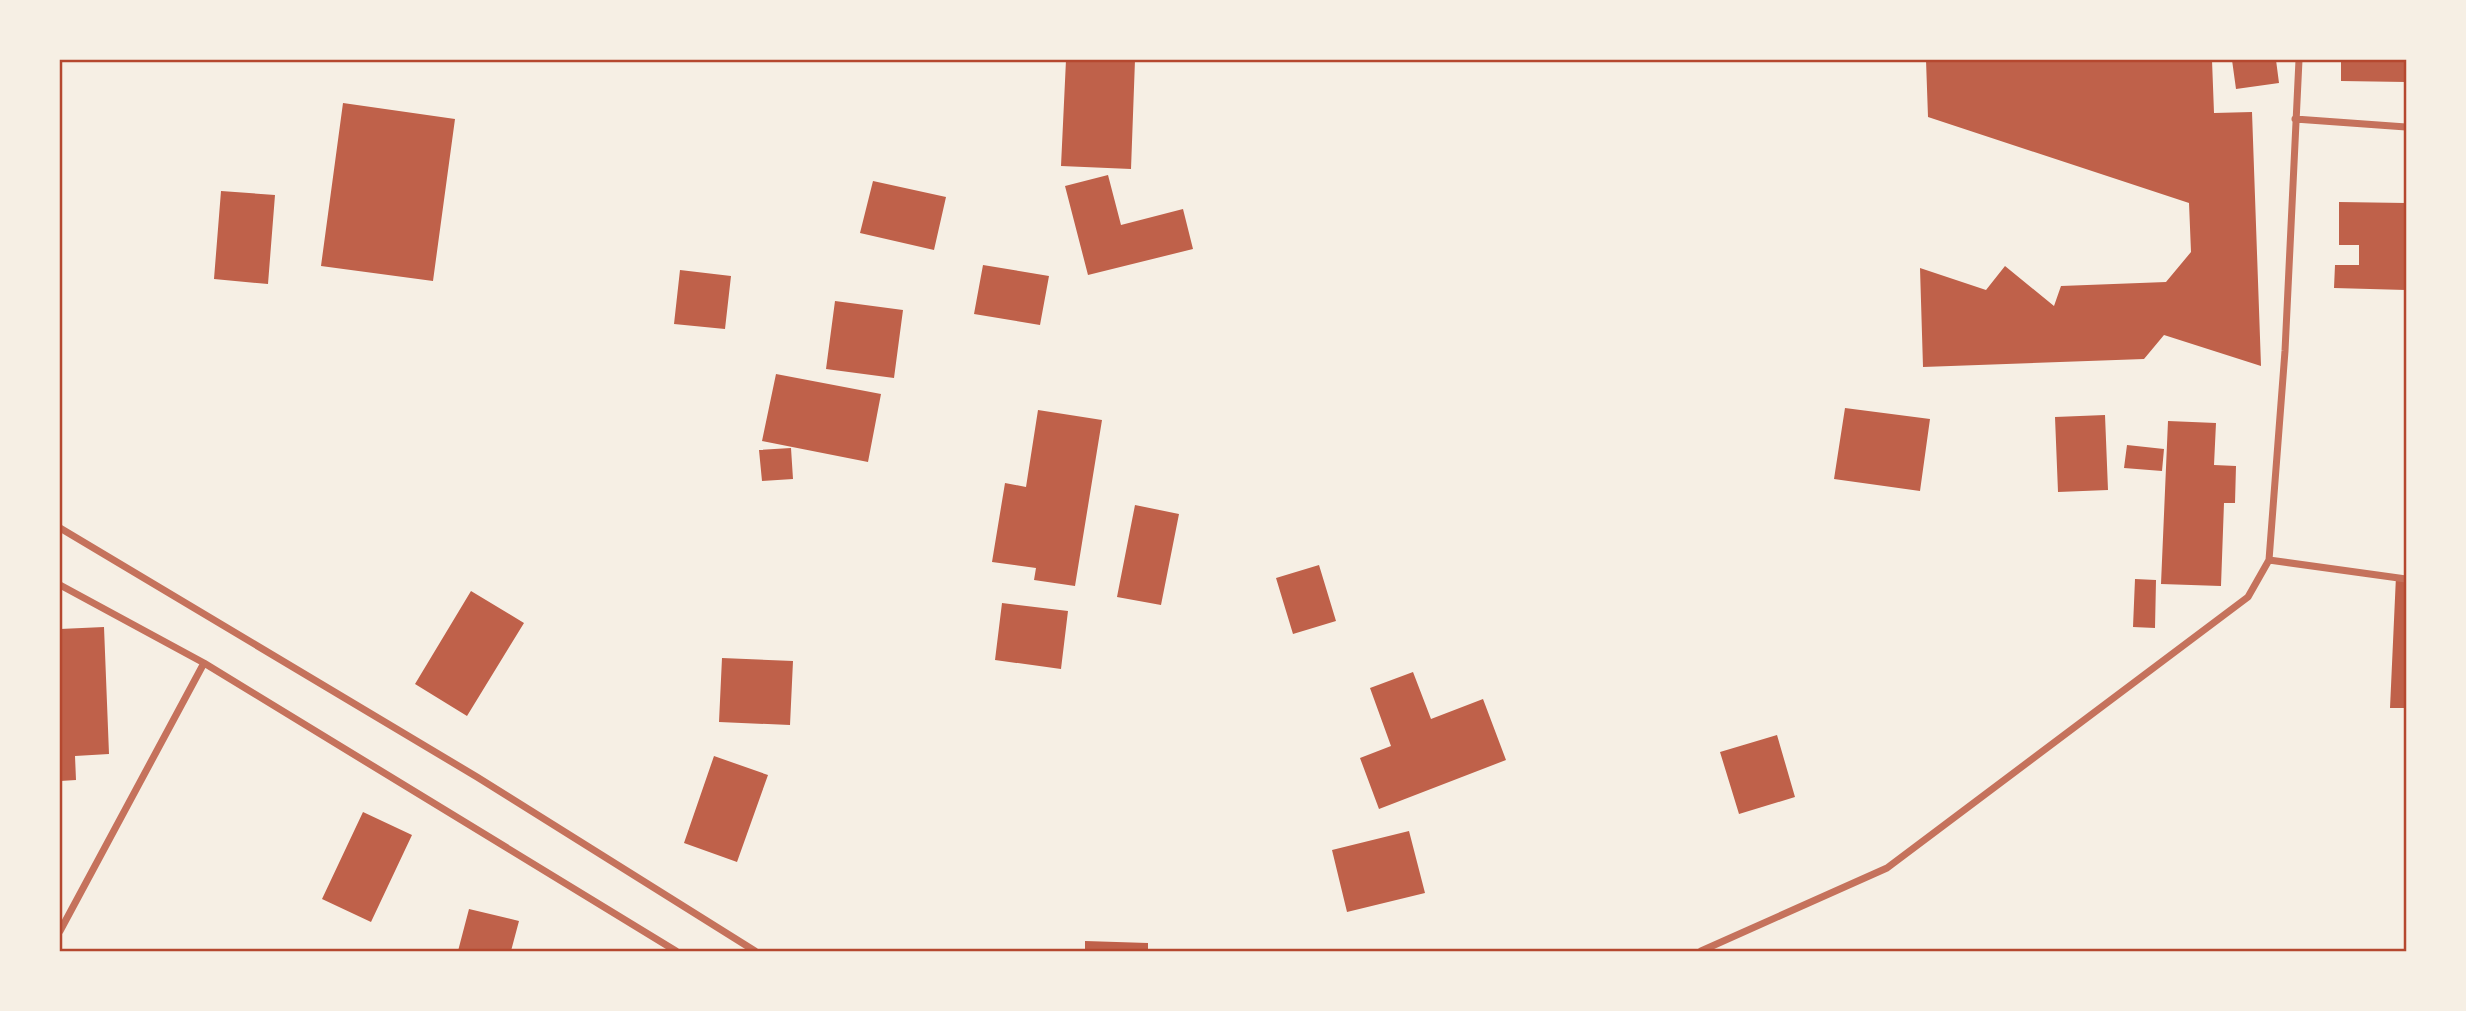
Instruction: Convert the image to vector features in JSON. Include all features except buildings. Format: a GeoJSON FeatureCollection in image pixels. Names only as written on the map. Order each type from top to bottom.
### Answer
{"type":"FeatureCollection","features":[{"type":"Feature","properties":{"kind":"street"},"geometry":{"type":"LineString","coordinates":[[1701,951],[1887,868],[2248,597],[2269,560],[2285,351],[2299,60]]}},
{"type":"Feature","properties":{"kind":"street"},"geometry":{"type":"LineString","coordinates":[[2295,119],[2406,127]]}},
{"type":"Feature","properties":{"kind":"street"},"geometry":{"type":"LineString","coordinates":[[60,528],[477,777],[755,951]]}},
{"type":"Feature","properties":{"kind":"street"},"geometry":{"type":"LineString","coordinates":[[2269,560],[2406,579]]}},
{"type":"Feature","properties":{"kind":"street"},"geometry":{"type":"LineString","coordinates":[[60,585],[204,663],[676,951]]}},
{"type":"Feature","properties":{"kind":"street"},"geometry":{"type":"LineString","coordinates":[[60,931],[204,663]]}}]}
